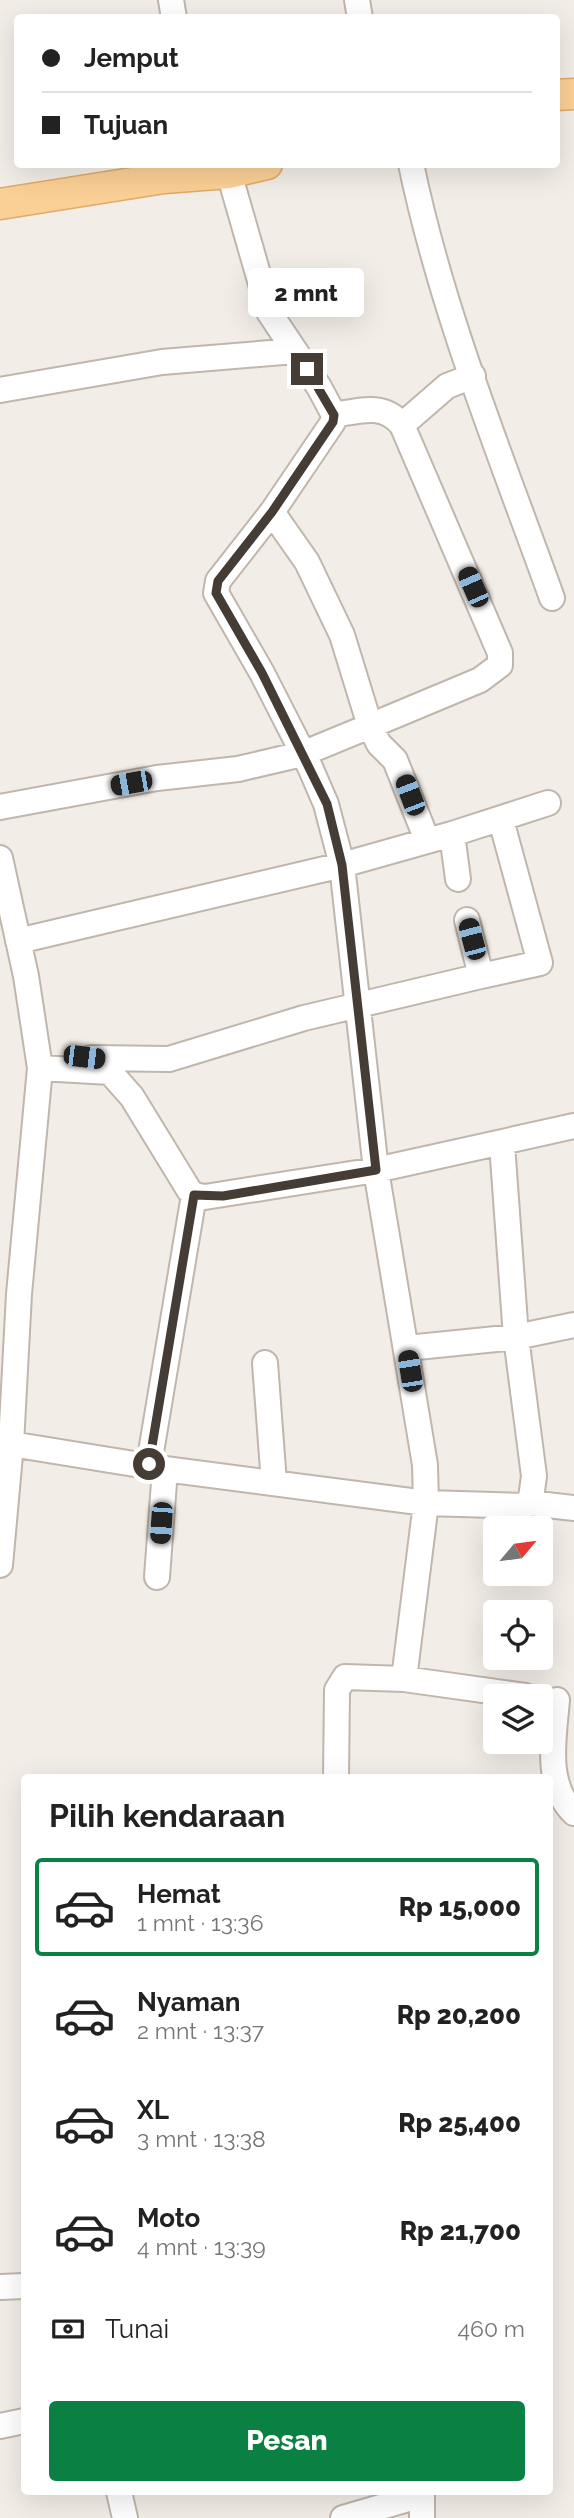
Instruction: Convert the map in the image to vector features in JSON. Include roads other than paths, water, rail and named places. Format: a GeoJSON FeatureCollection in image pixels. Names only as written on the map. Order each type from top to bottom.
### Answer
{"type":"FeatureCollection","features":[{"type":"Feature","properties":{"kind":"main road"},"geometry":{"type":"LineString","coordinates":[[0,204],[222,170]]}},
{"type":"Feature","properties":{"kind":"street"},"geometry":{"type":"LineString","coordinates":[[412,168],[473,376],[552,598]]}},
{"type":"Feature","properties":{"kind":"street"},"geometry":{"type":"LineString","coordinates":[[222,170],[269,312],[334,415],[333,422],[272,512],[218,581],[216,593],[262,673],[327,804],[342,865],[376,1170],[425,1465],[426,1503],[404,1679]]}},
{"type":"Feature","properties":{"kind":"street"},"geometry":{"type":"LineString","coordinates":[[0,390],[162,362],[295,351]]}},
{"type":"Feature","properties":{"kind":"street"},"geometry":{"type":"LineString","coordinates":[[402,425],[447,386],[473,376]]}},
{"type":"Feature","properties":{"kind":"street"},"geometry":{"type":"LineString","coordinates":[[0,807],[157,778],[238,769],[302,754],[480,680],[500,665],[500,653],[493,634],[402,425],[389,413],[375,408],[334,415]]}},
{"type":"Feature","properties":{"kind":"street"},"geometry":{"type":"LineString","coordinates":[[272,512],[307,562],[341,635],[370,726],[379,744],[395,760],[427,840]]}},
{"type":"Feature","properties":{"kind":"street"},"geometry":{"type":"LineString","coordinates":[[18,941],[342,865],[501,820],[548,803]]}},
{"type":"Feature","properties":{"kind":"street"},"geometry":{"type":"LineString","coordinates":[[39,1060],[169,1059],[359,1004],[540,963],[501,820]]}},
{"type":"Feature","properties":{"kind":"street"},"geometry":{"type":"LineString","coordinates":[[452,834],[458,879]]}},
{"type":"Feature","properties":{"kind":"street"},"geometry":{"type":"LineString","coordinates":[[0,1566],[39,1060],[18,941],[1,867]]}},
{"type":"Feature","properties":{"kind":"street"},"geometry":{"type":"LineString","coordinates":[[467,920],[481,976]]}},
{"type":"Feature","properties":{"kind":"street"},"geometry":{"type":"LineString","coordinates":[[39,1060],[110,1072],[132,1097],[194,1195],[157,1467],[157,1577]]}},
{"type":"Feature","properties":{"kind":"street"},"geometry":{"type":"LineString","coordinates":[[194,1195],[223,1196],[376,1170],[574,1126]]}},
{"type":"Feature","properties":{"kind":"street"},"geometry":{"type":"LineString","coordinates":[[502,1144],[516,1337],[534,1476],[528,1503]]}},
{"type":"Feature","properties":{"kind":"street"},"geometry":{"type":"LineString","coordinates":[[407,1348],[516,1337],[574,1325]]}},
{"type":"Feature","properties":{"kind":"street"},"geometry":{"type":"LineString","coordinates":[[265,1363],[274,1483]]}},
{"type":"Feature","properties":{"kind":"street"},"geometry":{"type":"LineString","coordinates":[[11,1444],[157,1467],[426,1503],[520,1507],[528,1503],[574,1508]]}},
{"type":"Feature","properties":{"kind":"street"},"geometry":{"type":"LineString","coordinates":[[336,1774],[337,1690],[341,1681],[351,1676],[404,1679],[483,1690]]}},
{"type":"Feature","properties":{"kind":"street"},"geometry":{"type":"LineString","coordinates":[[557,1700],[552,1755],[556,1782],[574,1813]]}},
{"type":"Feature","properties":{"kind":"street"},"geometry":{"type":"LineString","coordinates":[[0,2287],[21,2286]]}},
{"type":"Feature","properties":{"kind":"street"},"geometry":{"type":"LineString","coordinates":[[0,2426],[21,2422]]}},
{"type":"Feature","properties":{"kind":"street"},"geometry":{"type":"LineString","coordinates":[[120,2495],[125,2518]]}},
{"type":"Feature","properties":{"kind":"street"},"geometry":{"type":"LineString","coordinates":[[343,2518],[422,2502]]}}]}
